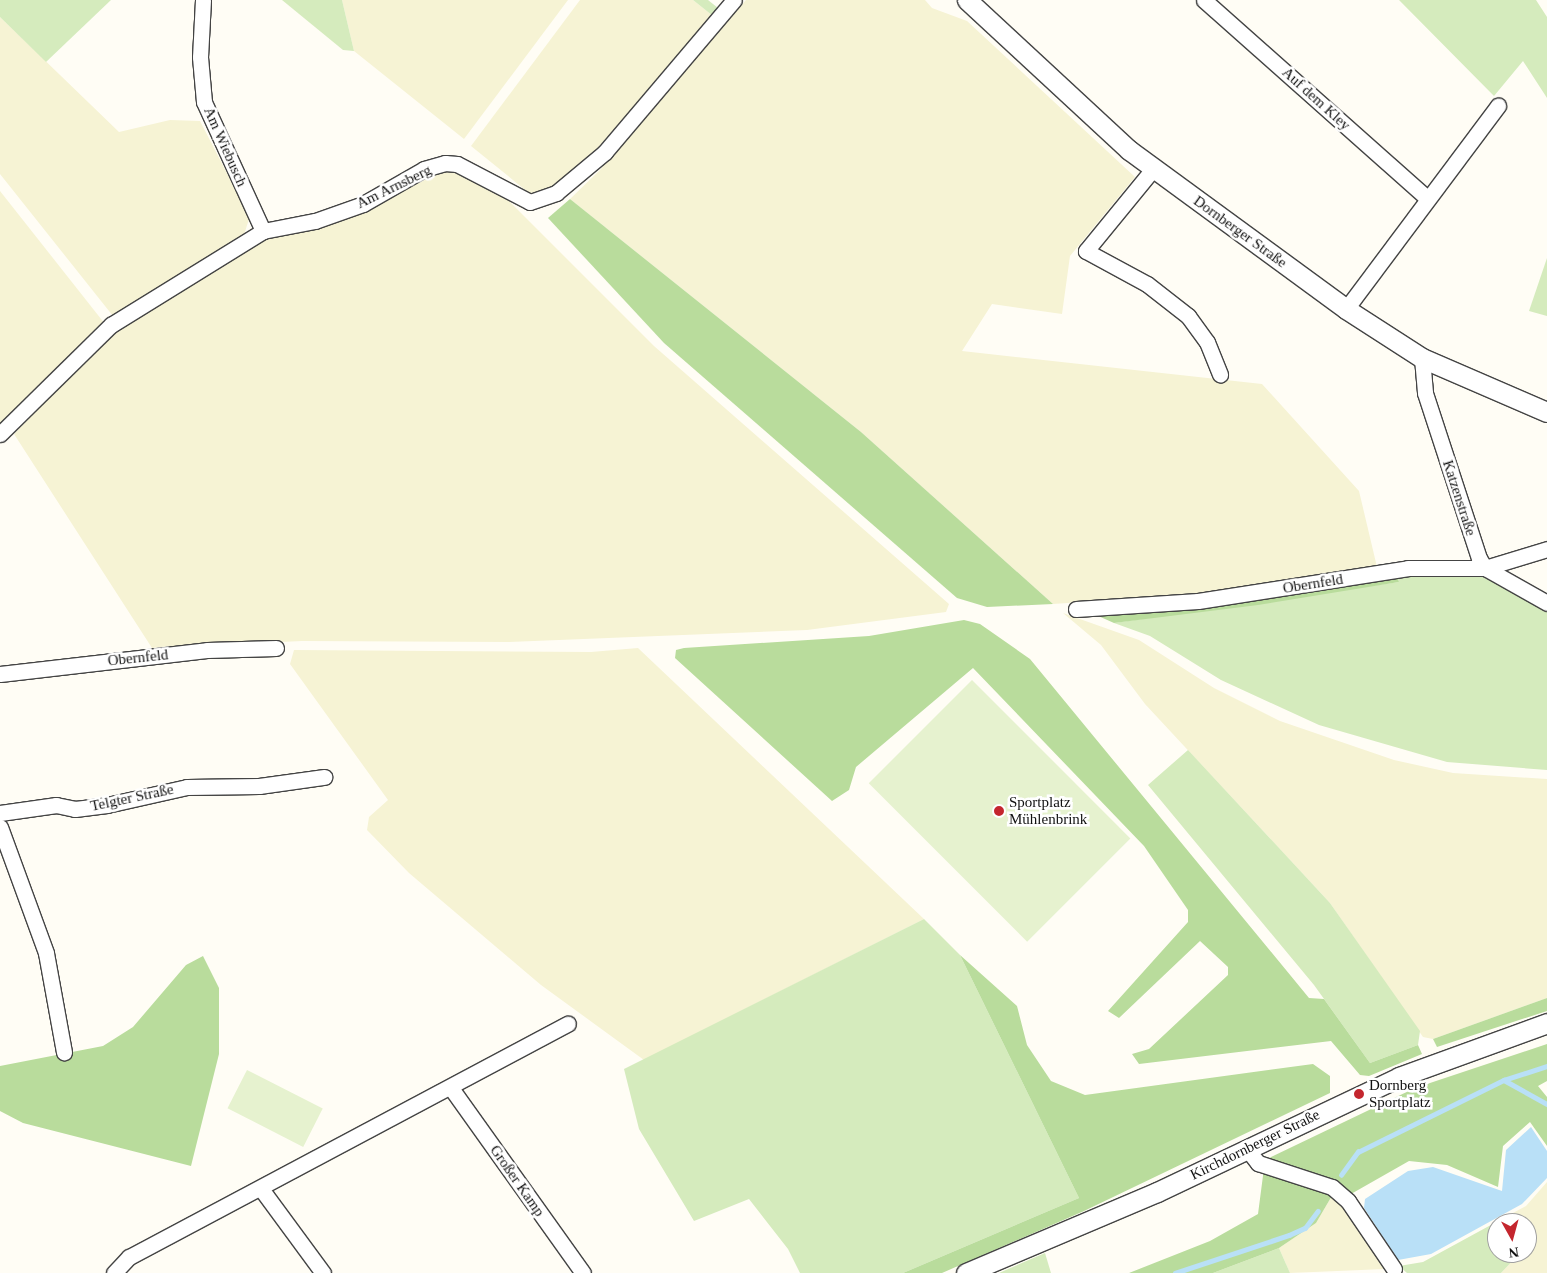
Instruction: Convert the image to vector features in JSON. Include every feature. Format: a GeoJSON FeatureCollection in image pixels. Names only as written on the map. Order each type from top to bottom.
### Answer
{"type":"FeatureCollection","features":[{"type":"Feature","properties":{"kind":"street","name":"Am Wiebusch"},"geometry":{"type":"LineString","coordinates":[[203,0],[204,102],[263,231]]}},
{"type":"Feature","properties":{"kind":"street","name":"Am Arnsberg"},"geometry":{"type":"LineString","coordinates":[[0,434],[111,325],[263,231],[315,221],[363,204],[424,169],[446,163],[464,167],[530,202],[556,193],[580,178],[605,152],[734,0]]}},
{"type":"Feature","properties":{"kind":"street","name":"Dornberger Straße"},"geometry":{"type":"LineString","coordinates":[[967,0],[1104,130],[1153,169],[1346,309],[1422,358],[1547,412]]}},
{"type":"Feature","properties":{"kind":"street","name":"Auf dem Kley"},"geometry":{"type":"LineString","coordinates":[[1204,0],[1427,198]]}},
{"type":"Feature","properties":{"kind":"street"},"geometry":{"type":"LineString","coordinates":[[1346,309],[1427,198],[1498,106]]}},
{"type":"Feature","properties":{"kind":"street"},"geometry":{"type":"LineString","coordinates":[[1153,169],[1086,251],[1147,284],[1188,316],[1208,342],[1220,376]]}},
{"type":"Feature","properties":{"kind":"street","name":"Katzenstraße"},"geometry":{"type":"LineString","coordinates":[[1422,358],[1420,374],[1425,393],[1486,568]]}},
{"type":"Feature","properties":{"kind":"street","name":"Obernfeld"},"geometry":{"type":"LineString","coordinates":[[1076,609],[1198,601],[1408,568],[1486,568],[1547,548]]}},
{"type":"Feature","properties":{"kind":"street"},"geometry":{"type":"LineString","coordinates":[[1486,568],[1547,603]]}},
{"type":"Feature","properties":{"kind":"street","name":"Obernfeld"},"geometry":{"type":"LineString","coordinates":[[0,674],[197,651],[276,648]]}},
{"type":"Feature","properties":{"kind":"street","name":"Telgter Straße"},"geometry":{"type":"LineString","coordinates":[[0,813],[56,805],[75,809],[107,805],[187,787],[259,786],[324,777]]}},
{"type":"Feature","properties":{"kind":"street"},"geometry":{"type":"LineString","coordinates":[[0,827],[46,953],[64,1052]]}},
{"type":"Feature","properties":{"kind":"street"},"geometry":{"type":"LineString","coordinates":[[114,1273],[129,1257],[262,1190],[568,1024]]}},
{"type":"Feature","properties":{"kind":"street","name":"Kirchdornberger Straße"},"geometry":{"type":"LineString","coordinates":[[966,1273],[1247,1149],[1399,1076],[1547,1024]]}},
{"type":"Feature","properties":{"kind":"street","name":"Großer Kamp"},"geometry":{"type":"LineString","coordinates":[[451,1088],[583,1273]]}},
{"type":"Feature","properties":{"kind":"street"},"geometry":{"type":"LineString","coordinates":[[1247,1149],[1258,1163],[1332,1187],[1348,1200],[1394,1269]]}},
{"type":"Feature","properties":{"kind":"street"},"geometry":{"type":"LineString","coordinates":[[262,1190],[323,1273]]}},
{"type":"Feature","properties":{"kind":"shaded area"},"geometry":{"type":"Polygon","coordinates":[[[342,0],[568,0],[464,139],[354,51],[342,0]]]}},
{"type":"Feature","properties":{"kind":"shaded area"},"geometry":{"type":"Polygon","coordinates":[[[580,0],[693,0],[713,16],[574,175],[545,192],[529,193],[471,146],[580,0]]]}},
{"type":"Feature","properties":{"kind":"shaded area"},"geometry":{"type":"Polygon","coordinates":[[[746,0],[925,0],[932,8],[967,21],[1135,177],[1070,256],[1062,314],[992,304],[962,351],[1262,384],[1359,491],[1377,567],[1198,594],[1053,604],[861,432],[570,199],[600,170],[746,0]]]}},
{"type":"Feature","properties":{"kind":"shaded area"},"geometry":{"type":"Polygon","coordinates":[[[0,17],[119,132],[170,120],[200,121],[246,210],[249,219],[244,235],[113,316],[0,174],[0,17]]]}},
{"type":"Feature","properties":{"kind":"shaded area"},"geometry":{"type":"Polygon","coordinates":[[[438,171],[465,173],[503,195],[654,346],[949,604],[946,612],[807,630],[509,642],[302,641],[152,648],[14,434],[115,330],[265,240],[357,214],[438,171]]]}},
{"type":"Feature","properties":{"kind":"shaded area"},"geometry":{"type":"Polygon","coordinates":[[[0,191],[105,324],[0,428],[0,191]]]}},
{"type":"Feature","properties":{"kind":"shaded area"},"geometry":{"type":"Polygon","coordinates":[[[1063,613],[1139,640],[1214,688],[1280,721],[1394,760],[1453,773],[1547,779],[1547,998],[1433,1039],[1423,1037],[1330,903],[1145,704],[1101,645],[1063,613]]]}},
{"type":"Feature","properties":{"kind":"shaded area"},"geometry":{"type":"Polygon","coordinates":[[[638,648],[924,919],[644,1060],[541,985],[409,873],[367,830],[369,817],[388,800],[290,664],[294,650],[591,652],[638,648]]]}},
{"type":"Feature","properties":{"kind":"shaded area"},"geometry":{"type":"Polygon","coordinates":[[[1547,1182],[1547,1273],[1501,1273],[1510,1263],[1537,1263],[1537,1213],[1513,1213],[1526,1206],[1547,1182]]]}},
{"type":"Feature","properties":{"kind":"shaded area"},"geometry":{"type":"Polygon","coordinates":[[[1333,1194],[1346,1205],[1385,1269],[1290,1273],[1279,1248],[1316,1223],[1333,1194]]]}},
{"type":"Feature","properties":{"kind":"green space"},"geometry":{"type":"Polygon","coordinates":[[[0,0],[111,0],[46,62],[0,17],[0,0]]]}},
{"type":"Feature","properties":{"kind":"green space"},"geometry":{"type":"Polygon","coordinates":[[[282,0],[342,0],[354,51],[343,50],[282,0]]]}},
{"type":"Feature","properties":{"kind":"green space"},"geometry":{"type":"Polygon","coordinates":[[[693,0],[708,0],[718,8],[713,16],[693,0]]]}},
{"type":"Feature","properties":{"kind":"green space"},"geometry":{"type":"Polygon","coordinates":[[[1399,0],[1536,0],[1547,17],[1547,98],[1523,61],[1494,96],[1399,0]]]}},
{"type":"Feature","properties":{"kind":"green space"},"geometry":{"type":"Polygon","coordinates":[[[570,199],[861,432],[1053,604],[987,607],[957,598],[664,343],[548,218],[570,199]]]}},
{"type":"Feature","properties":{"kind":"green space"},"geometry":{"type":"Polygon","coordinates":[[[1547,258],[1547,316],[1529,311],[1547,258]]]}},
{"type":"Feature","properties":{"kind":"green space"},"geometry":{"type":"Polygon","coordinates":[[[1397,575],[1479,575],[1547,609],[1547,770],[1447,762],[1319,725],[1221,680],[1150,636],[1114,623],[1399,582],[1397,575]]]}},
{"type":"Feature","properties":{"kind":"green space"},"geometry":{"type":"Polygon","coordinates":[[[1397,575],[1399,582],[1258,605],[1114,623],[1096,615],[1397,575]]]}},
{"type":"Feature","properties":{"kind":"green space"},"geometry":{"type":"Polygon","coordinates":[[[964,620],[980,624],[1030,659],[1309,998],[1324,999],[1370,1063],[1418,1045],[1422,1054],[1369,1076],[1360,1075],[1331,1041],[1139,1064],[1132,1054],[1149,1049],[1228,975],[1228,967],[1200,941],[1119,1018],[1108,1011],[1188,922],[1188,910],[1144,846],[973,668],[856,767],[849,790],[832,801],[675,658],[676,650],[684,648],[869,636],[964,620]]]}},
{"type":"Feature","properties":{"kind":"green space","name":"Sportplatz Mühlenbrink"},"geometry":{"type":"Polygon","coordinates":[[[972,680],[1130,838],[1027,942],[869,783],[972,680]]]}},
{"type":"Feature","properties":{"kind":"green space"},"geometry":{"type":"Polygon","coordinates":[[[1188,750],[1330,903],[1420,1031],[1418,1045],[1370,1063],[1314,985],[1148,785],[1188,750]]]}},
{"type":"Feature","properties":{"kind":"green space"},"geometry":{"type":"Polygon","coordinates":[[[924,919],[960,955],[1079,1198],[903,1273],[800,1273],[788,1249],[749,1199],[694,1221],[639,1129],[624,1069],[924,919]]]}},
{"type":"Feature","properties":{"kind":"green space"},"geometry":{"type":"Polygon","coordinates":[[[960,955],[1017,1006],[1027,1045],[1051,1081],[1085,1095],[1313,1064],[1330,1076],[1330,1093],[1084,1211],[942,1273],[903,1273],[1079,1198],[960,955]]]}},
{"type":"Feature","properties":{"kind":"green space"},"geometry":{"type":"Polygon","coordinates":[[[203,956],[219,988],[219,1054],[191,1166],[23,1123],[0,1111],[0,1066],[103,1046],[133,1027],[186,965],[203,956]]]}},
{"type":"Feature","properties":{"kind":"green space"},"geometry":{"type":"Polygon","coordinates":[[[1547,998],[1547,1011],[1437,1047],[1433,1039],[1547,998]]]}},
{"type":"Feature","properties":{"kind":"green space"},"geometry":{"type":"Polygon","coordinates":[[[1547,1044],[1547,1081],[1538,1086],[1547,1097],[1547,1146],[1530,1122],[1503,1146],[1498,1187],[1447,1165],[1409,1161],[1351,1194],[1265,1160],[1415,1088],[1547,1044]]]}},
{"type":"Feature","properties":{"kind":"green space"},"geometry":{"type":"Polygon","coordinates":[[[247,1070],[323,1109],[303,1147],[227,1108],[247,1070]]]}},
{"type":"Feature","properties":{"kind":"green space"},"geometry":{"type":"Polygon","coordinates":[[[1264,1168],[1333,1194],[1316,1223],[1279,1248],[1213,1273],[1129,1273],[1210,1241],[1258,1214],[1264,1168]]]}},
{"type":"Feature","properties":{"kind":"green space"},"geometry":{"type":"Polygon","coordinates":[[[1487,1227],[1487,1263],[1510,1263],[1501,1273],[1407,1273],[1399,1266],[1423,1262],[1487,1227]]]}},
{"type":"Feature","properties":{"kind":"green space"},"geometry":{"type":"Polygon","coordinates":[[[1279,1248],[1290,1273],[1213,1273],[1279,1248]]]}},
{"type":"Feature","properties":{"kind":"green space"},"geometry":{"type":"Polygon","coordinates":[[[1045,1253],[1051,1273],[999,1273],[1045,1253]]]}},
{"type":"Feature","properties":{"kind":"water"},"geometry":{"type":"Polygon","coordinates":[[[1531,1127],[1547,1151],[1547,1178],[1522,1204],[1506,1213],[1487,1213],[1487,1223],[1431,1254],[1398,1260],[1364,1208],[1365,1199],[1408,1171],[1433,1167],[1502,1191],[1506,1150],[1531,1127]]]}},
{"type":"Feature","properties":{"kind":"waterway"},"geometry":{"type":"LineString","coordinates":[[1504,1080],[1547,1066]]}},
{"type":"Feature","properties":{"kind":"waterway"},"geometry":{"type":"LineString","coordinates":[[1341,1175],[1358,1152],[1504,1080],[1547,1104]]}},
{"type":"Feature","properties":{"kind":"waterway"},"geometry":{"type":"LineString","coordinates":[[1175,1273],[1289,1235],[1305,1228],[1318,1211]]}},
{"type":"Feature","properties":{"kind":"place","name":"Sportplatz Mühlenbrink"},"geometry":{"type":"Point","coordinates":[999,811]}},
{"type":"Feature","properties":{"kind":"place","name":"Dornberg Sportplatz"},"geometry":{"type":"Point","coordinates":[1359,1094]}}]}
